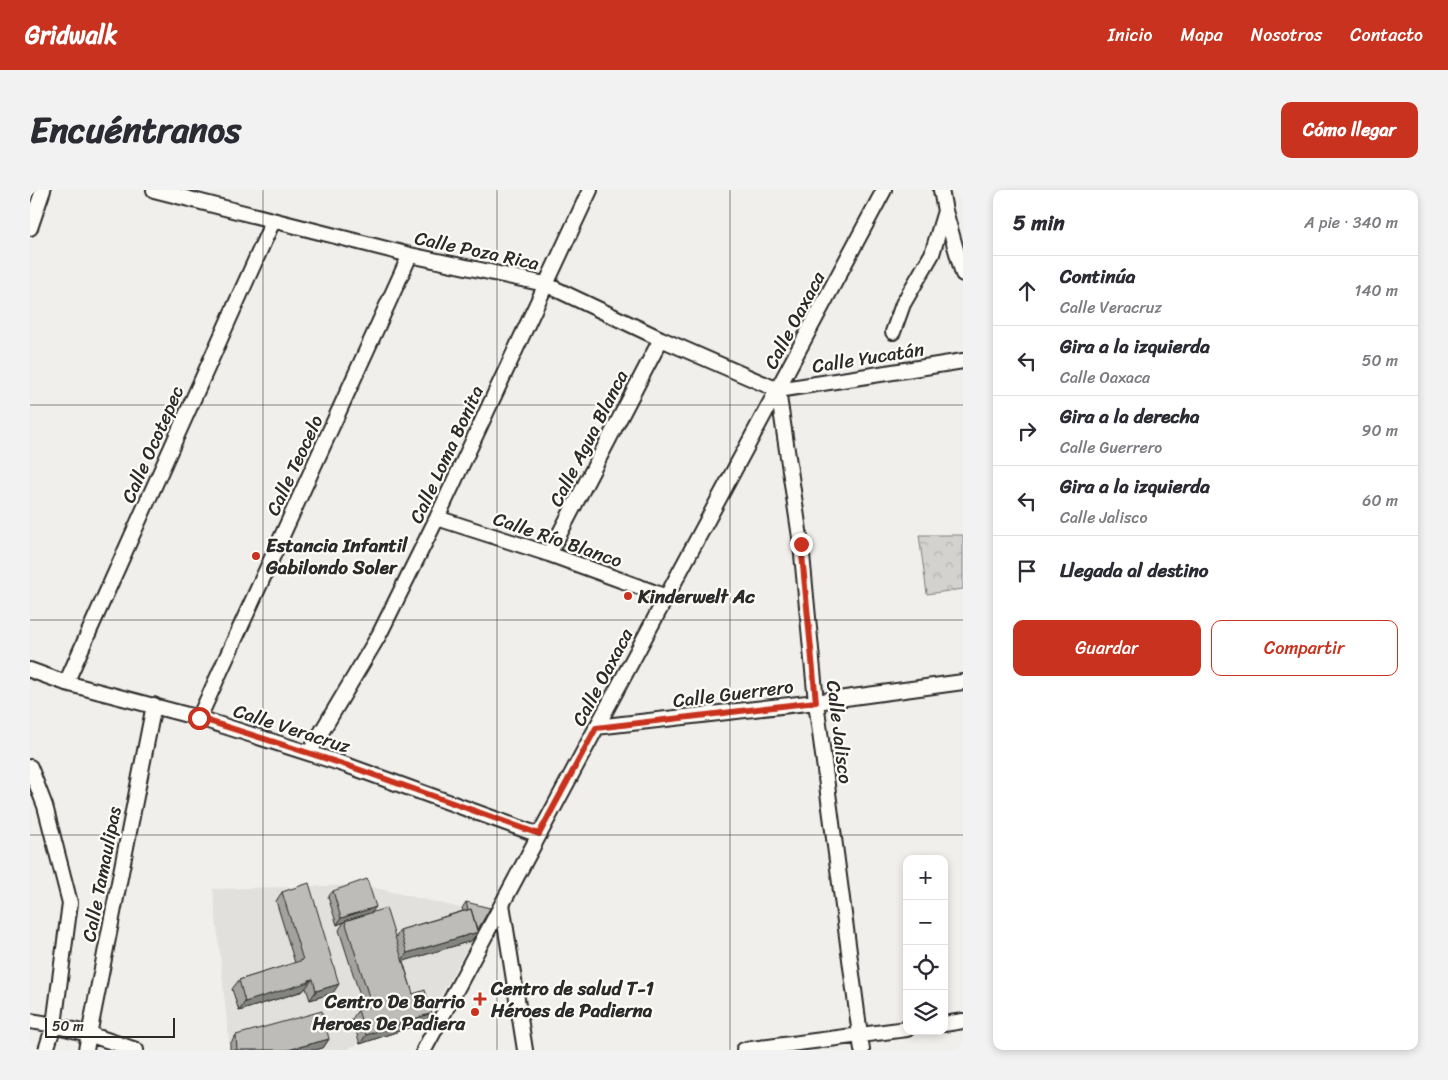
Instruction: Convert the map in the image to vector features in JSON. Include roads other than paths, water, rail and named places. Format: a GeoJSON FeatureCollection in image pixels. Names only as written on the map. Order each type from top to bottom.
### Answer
{"type":"FeatureCollection","features":[{"type":"Feature","properties":{"kind":"street"},"geometry":{"type":"LineString","coordinates":[[30,228],[43,190]]}},
{"type":"Feature","properties":{"kind":"street","name":"Calle Poza Rica"},"geometry":{"type":"LineString","coordinates":[[154,190],[410,255],[545,284],[660,339],[778,390]]}},
{"type":"Feature","properties":{"kind":"street","name":"Calle Loma Bonita"},"geometry":{"type":"LineString","coordinates":[[309,753],[380,635],[437,518],[590,190]]}},
{"type":"Feature","properties":{"kind":"street","name":"Calle Oaxaca"},"geometry":{"type":"LineString","coordinates":[[424,1050],[884,190]]}},
{"type":"Feature","properties":{"kind":"street"},"geometry":{"type":"LineString","coordinates":[[941,190],[963,274]]}},
{"type":"Feature","properties":{"kind":"street"},"geometry":{"type":"LineString","coordinates":[[893,332],[903,304],[932,254],[945,211]]}},
{"type":"Feature","properties":{"kind":"street","name":"Calle Ocotepec"},"geometry":{"type":"LineString","coordinates":[[66,683],[273,221]]}},
{"type":"Feature","properties":{"kind":"street","name":"Calle Teocelo"},"geometry":{"type":"LineString","coordinates":[[199,718],[410,255]]}},
{"type":"Feature","properties":{"kind":"street","name":"Calle Agua Blanca"},"geometry":{"type":"LineString","coordinates":[[549,554],[660,339]]}},
{"type":"Feature","properties":{"kind":"street","name":"Calle Yucatán"},"geometry":{"type":"LineString","coordinates":[[778,390],[963,361]]}},
{"type":"Feature","properties":{"kind":"street","name":"Calle Jalisco"},"geometry":{"type":"LineString","coordinates":[[778,390],[801,544],[816,702],[862,1050]]}},
{"type":"Feature","properties":{"kind":"street","name":"Calle Río Blanco"},"geometry":{"type":"LineString","coordinates":[[437,518],[549,554],[667,597]]}},
{"type":"Feature","properties":{"kind":"street","name":"Calle Veracruz"},"geometry":{"type":"LineString","coordinates":[[30,670],[66,683],[154,705],[309,753],[539,834]]}},
{"type":"Feature","properties":{"kind":"street","name":"Calle Guerrero"},"geometry":{"type":"LineString","coordinates":[[596,728],[816,702],[963,682]]}},
{"type":"Feature","properties":{"kind":"street","name":"Calle Tamaulipas"},"geometry":{"type":"LineString","coordinates":[[86,1050],[154,705]]}},
{"type":"Feature","properties":{"kind":"street"},"geometry":{"type":"LineString","coordinates":[[30,767],[45,806],[70,903],[54,1024],[46,1050]]}},
{"type":"Feature","properties":{"kind":"street"},"geometry":{"type":"LineString","coordinates":[[502,904],[525,1050]]}},
{"type":"Feature","properties":{"kind":"street"},"geometry":{"type":"LineString","coordinates":[[30,1021],[54,1024],[136,1050]]}},
{"type":"Feature","properties":{"kind":"street"},"geometry":{"type":"LineString","coordinates":[[948,1024],[963,1022]]}},
{"type":"Feature","properties":{"kind":"street"},"geometry":{"type":"LineString","coordinates":[[744,1050],[903,1030]]}},
{"type":"Feature","properties":{"kind":"place","name":"Estancia Infantil Gabilondo Soler"},"geometry":{"type":"Point","coordinates":[256,556]}},
{"type":"Feature","properties":{"kind":"place","name":"Kinderwelt Ac"},"geometry":{"type":"Point","coordinates":[628,596]}},
{"type":"Feature","properties":{"kind":"place","name":"Centro de salud T-1 Héroes de Padierna"},"geometry":{"type":"Point","coordinates":[480,999]}},
{"type":"Feature","properties":{"kind":"place","name":"Centro De Barrio Heroes De Padiera"},"geometry":{"type":"Point","coordinates":[475,1012]}}]}
